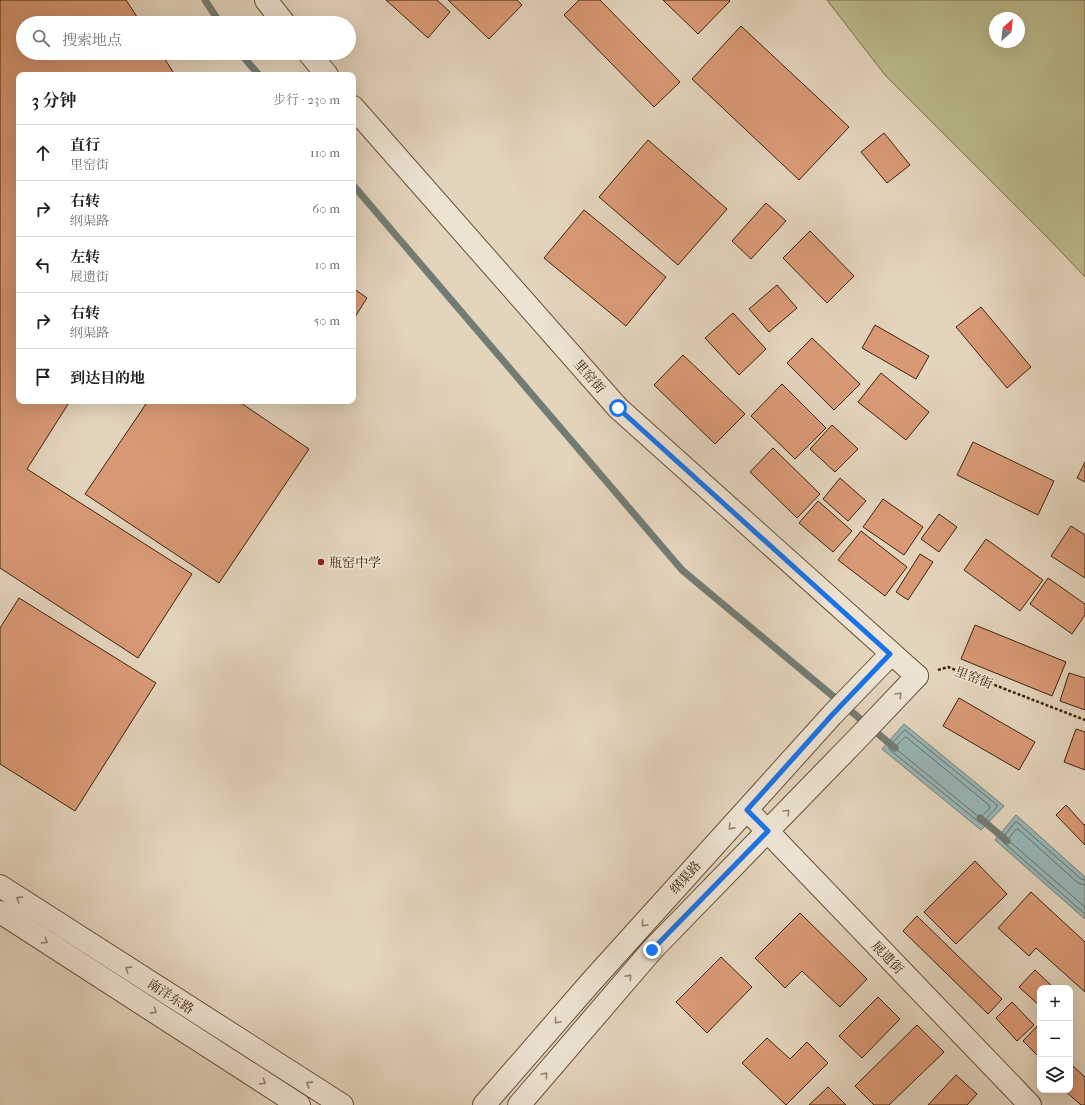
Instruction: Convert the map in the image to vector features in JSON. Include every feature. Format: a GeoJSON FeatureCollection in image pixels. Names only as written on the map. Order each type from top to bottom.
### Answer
{"type":"FeatureCollection","features":[{"type":"Feature","properties":{"kind":"street"},"geometry":{"type":"LineString","coordinates":[[266,0],[279,16]]}},
{"type":"Feature","properties":{"kind":"street"},"geometry":{"type":"LineString","coordinates":[[315,60],[325,72]]}},
{"type":"Feature","properties":{"kind":"street","name":"里窑街"},"geometry":{"type":"LineString","coordinates":[[356,110],[618,408],[890,654],[917,676]]}},
{"type":"Feature","properties":{"kind":"street","name":"纲渠路"},"geometry":{"type":"LineString","coordinates":[[484,1105],[591,982],[832,715],[890,654]]}},
{"type":"Feature","properties":{"kind":"street","name":"纲渠路"},"geometry":{"type":"LineString","coordinates":[[519,1105],[652,950],[917,676]]}},
{"type":"Feature","properties":{"kind":"street","name":"展遗街"},"geometry":{"type":"LineString","coordinates":[[747,810],[1030,1105]]}},
{"type":"Feature","properties":{"kind":"street","name":"南洋东路"},"geometry":{"type":"LineString","coordinates":[[0,886],[342,1105]]}},
{"type":"Feature","properties":{"kind":"street","name":"南洋东路"},"geometry":{"type":"LineString","coordinates":[[0,912],[299,1105]]}},
{"type":"Feature","properties":{"kind":"path","name":"里窑街"},"geometry":{"type":"LineString","coordinates":[[917,676],[948,667],[1085,720]]}},
{"type":"Feature","properties":{"kind":"green space"},"geometry":{"type":"Polygon","coordinates":[[[827,0],[1085,0],[1085,277],[885,75],[827,0]]]}},
{"type":"Feature","properties":{"kind":"water"},"geometry":{"type":"Polygon","coordinates":[[[904,724],[1004,806],[981,830],[882,749],[904,724]]]}},
{"type":"Feature","properties":{"kind":"water"},"geometry":{"type":"Polygon","coordinates":[[[1016,815],[1085,877],[1085,919],[995,840],[1016,815]]]}},
{"type":"Feature","properties":{"kind":"building"},"geometry":{"type":"Polygon","coordinates":[[[0,0],[126,0],[136,16],[16,16],[16,60],[165,60],[173,72],[16,72],[16,404],[68,404],[27,469],[192,574],[138,658],[0,568],[0,0]]]}},
{"type":"Feature","properties":{"kind":"building"},"geometry":{"type":"Polygon","coordinates":[[[386,0],[437,0],[450,12],[428,38],[386,0]]]}},
{"type":"Feature","properties":{"kind":"building"},"geometry":{"type":"Polygon","coordinates":[[[448,0],[517,0],[522,5],[489,39],[448,0]]]}},
{"type":"Feature","properties":{"kind":"building"},"geometry":{"type":"Polygon","coordinates":[[[579,0],[600,0],[680,82],[654,107],[564,15],[579,0]]]}},
{"type":"Feature","properties":{"kind":"building"},"geometry":{"type":"Polygon","coordinates":[[[663,0],[729,0],[730,1],[698,34],[663,0]]]}},
{"type":"Feature","properties":{"kind":"building"},"geometry":{"type":"Polygon","coordinates":[[[741,26],[849,127],[799,180],[692,79],[741,26]]]}},
{"type":"Feature","properties":{"kind":"building"},"geometry":{"type":"Polygon","coordinates":[[[884,133],[910,165],[887,183],[861,152],[884,133]]]}},
{"type":"Feature","properties":{"kind":"building"},"geometry":{"type":"Polygon","coordinates":[[[648,140],[727,209],[678,265],[599,197],[648,140]]]}},
{"type":"Feature","properties":{"kind":"building"},"geometry":{"type":"Polygon","coordinates":[[[766,203],[786,221],[751,259],[732,241],[766,203]]]}},
{"type":"Feature","properties":{"kind":"building"},"geometry":{"type":"Polygon","coordinates":[[[584,210],[666,277],[626,326],[544,258],[584,210]]]}},
{"type":"Feature","properties":{"kind":"building"},"geometry":{"type":"Polygon","coordinates":[[[810,231],[854,276],[827,303],[783,258],[810,231]]]}},
{"type":"Feature","properties":{"kind":"building"},"geometry":{"type":"Polygon","coordinates":[[[777,285],[797,308],[769,332],[749,309],[777,285]]]}},
{"type":"Feature","properties":{"kind":"building"},"geometry":{"type":"Polygon","coordinates":[[[356,290],[367,298],[356,315],[356,290]]]}},
{"type":"Feature","properties":{"kind":"building"},"geometry":{"type":"Polygon","coordinates":[[[981,307],[1031,367],[1007,388],[956,327],[981,307]]]}},
{"type":"Feature","properties":{"kind":"building"},"geometry":{"type":"Polygon","coordinates":[[[733,313],[766,349],[739,375],[705,338],[733,313]]]}},
{"type":"Feature","properties":{"kind":"building"},"geometry":{"type":"Polygon","coordinates":[[[875,325],[929,356],[916,379],[862,348],[875,325]]]}},
{"type":"Feature","properties":{"kind":"building"},"geometry":{"type":"Polygon","coordinates":[[[812,338],[860,384],[834,410],[787,363],[812,338]]]}},
{"type":"Feature","properties":{"kind":"building"},"geometry":{"type":"Polygon","coordinates":[[[683,355],[745,414],[715,444],[654,385],[683,355]]]}},
{"type":"Feature","properties":{"kind":"building"},"geometry":{"type":"Polygon","coordinates":[[[881,373],[929,412],[906,440],[858,402],[881,373]]]}},
{"type":"Feature","properties":{"kind":"building"},"geometry":{"type":"Polygon","coordinates":[[[782,384],[826,428],[795,459],[751,416],[782,384]]]}},
{"type":"Feature","properties":{"kind":"building"},"geometry":{"type":"Polygon","coordinates":[[[146,404],[242,404],[309,449],[219,583],[85,494],[146,404]]]}},
{"type":"Feature","properties":{"kind":"building"},"geometry":{"type":"Polygon","coordinates":[[[832,425],[858,449],[835,472],[810,449],[832,425]]]}},
{"type":"Feature","properties":{"kind":"building"},"geometry":{"type":"Polygon","coordinates":[[[973,442],[1054,481],[1038,515],[957,475],[973,442]]]}},
{"type":"Feature","properties":{"kind":"building"},"geometry":{"type":"Polygon","coordinates":[[[773,448],[820,494],[797,518],[750,472],[773,448]]]}},
{"type":"Feature","properties":{"kind":"building"},"geometry":{"type":"Polygon","coordinates":[[[1085,462],[1085,482],[1077,478],[1085,462]]]}},
{"type":"Feature","properties":{"kind":"building"},"geometry":{"type":"Polygon","coordinates":[[[840,478],[866,501],[848,521],[823,499],[840,478]]]}},
{"type":"Feature","properties":{"kind":"building"},"geometry":{"type":"Polygon","coordinates":[[[883,499],[923,527],[904,555],[863,527],[883,499]]]}},
{"type":"Feature","properties":{"kind":"building"},"geometry":{"type":"Polygon","coordinates":[[[818,501],[852,531],[833,552],[799,523],[818,501]]]}},
{"type":"Feature","properties":{"kind":"building"},"geometry":{"type":"Polygon","coordinates":[[[939,514],[957,527],[939,552],[921,539],[939,514]]]}},
{"type":"Feature","properties":{"kind":"building"},"geometry":{"type":"Polygon","coordinates":[[[1071,526],[1085,535],[1085,578],[1051,556],[1071,526]]]}},
{"type":"Feature","properties":{"kind":"building"},"geometry":{"type":"Polygon","coordinates":[[[861,531],[907,567],[885,596],[838,560],[861,531]]]}},
{"type":"Feature","properties":{"kind":"building"},"geometry":{"type":"Polygon","coordinates":[[[986,539],[1043,580],[1020,611],[964,570],[986,539]]]}},
{"type":"Feature","properties":{"kind":"building"},"geometry":{"type":"Polygon","coordinates":[[[920,554],[933,562],[908,600],[896,592],[920,554]]]}},
{"type":"Feature","properties":{"kind":"building"},"geometry":{"type":"Polygon","coordinates":[[[1048,578],[1085,604],[1085,615],[1072,634],[1030,604],[1048,578]]]}},
{"type":"Feature","properties":{"kind":"building"},"geometry":{"type":"Polygon","coordinates":[[[19,598],[156,683],[75,811],[0,764],[0,628],[19,598]]]}},
{"type":"Feature","properties":{"kind":"building"},"geometry":{"type":"Polygon","coordinates":[[[975,625],[1066,662],[1052,696],[961,659],[975,625]]]}},
{"type":"Feature","properties":{"kind":"building"},"geometry":{"type":"Polygon","coordinates":[[[1069,673],[1085,678],[1085,710],[1060,701],[1069,673]]]}},
{"type":"Feature","properties":{"kind":"building"},"geometry":{"type":"Polygon","coordinates":[[[959,698],[1035,742],[1019,770],[943,726],[959,698]]]}},
{"type":"Feature","properties":{"kind":"building"},"geometry":{"type":"Polygon","coordinates":[[[1076,729],[1085,732],[1085,770],[1064,762],[1076,729]]]}},
{"type":"Feature","properties":{"kind":"building"},"geometry":{"type":"Polygon","coordinates":[[[1066,805],[1084,825],[1085,824],[1085,845],[1056,815],[1066,805]]]}},
{"type":"Feature","properties":{"kind":"building"},"geometry":{"type":"Polygon","coordinates":[[[975,861],[1007,894],[956,944],[924,912],[975,861]]]}},
{"type":"Feature","properties":{"kind":"building"},"geometry":{"type":"Polygon","coordinates":[[[1031,892],[1085,942],[1085,992],[1036,948],[1029,956],[998,928],[1031,892]]]}},
{"type":"Feature","properties":{"kind":"building"},"geometry":{"type":"Polygon","coordinates":[[[800,913],[867,979],[840,1007],[802,971],[785,988],[755,958],[800,913]]]}},
{"type":"Feature","properties":{"kind":"building"},"geometry":{"type":"Polygon","coordinates":[[[917,916],[1002,999],[988,1014],[903,931],[917,916]]]}},
{"type":"Feature","properties":{"kind":"building"},"geometry":{"type":"Polygon","coordinates":[[[721,957],[752,987],[707,1033],[676,1002],[721,957]]]}},
{"type":"Feature","properties":{"kind":"building"},"geometry":{"type":"Polygon","coordinates":[[[1035,970],[1051,985],[1037,985],[1037,1003],[1019,987],[1035,970]]]}},
{"type":"Feature","properties":{"kind":"building"},"geometry":{"type":"Polygon","coordinates":[[[878,997],[900,1019],[862,1058],[839,1036],[878,997]]]}},
{"type":"Feature","properties":{"kind":"building"},"geometry":{"type":"Polygon","coordinates":[[[1012,1002],[1034,1025],[1017,1041],[996,1018],[1012,1002]]]}},
{"type":"Feature","properties":{"kind":"building"},"geometry":{"type":"Polygon","coordinates":[[[917,1025],[944,1052],[889,1105],[874,1105],[855,1086],[917,1025]]]}},
{"type":"Feature","properties":{"kind":"building"},"geometry":{"type":"Polygon","coordinates":[[[1037,1026],[1037,1055],[1023,1041],[1037,1026]]]}},
{"type":"Feature","properties":{"kind":"building"},"geometry":{"type":"Polygon","coordinates":[[[767,1038],[790,1059],[807,1042],[828,1063],[786,1105],[742,1063],[767,1038]]]}},
{"type":"Feature","properties":{"kind":"building"},"geometry":{"type":"Polygon","coordinates":[[[1073,1066],[1085,1077],[1085,1105],[1081,1105],[1067,1093],[1073,1093],[1073,1066]]]}},
{"type":"Feature","properties":{"kind":"building"},"geometry":{"type":"Polygon","coordinates":[[[956,1075],[977,1094],[967,1105],[928,1105],[956,1075]]]}},
{"type":"Feature","properties":{"kind":"building"},"geometry":{"type":"Polygon","coordinates":[[[828,1087],[846,1105],[809,1105],[828,1087]]]}},
{"type":"Feature","properties":{"kind":"waterway"},"geometry":{"type":"LineString","coordinates":[[205,0],[215,16]]}},
{"type":"Feature","properties":{"kind":"waterway"},"geometry":{"type":"LineString","coordinates":[[246,60],[256,72]]}},
{"type":"Feature","properties":{"kind":"waterway"},"geometry":{"type":"LineString","coordinates":[[356,189],[682,570],[895,748]]}},
{"type":"Feature","properties":{"kind":"waterway"},"geometry":{"type":"LineString","coordinates":[[980,818],[1007,841]]}},
{"type":"Feature","properties":{"kind":"place","name":"瓶窑中学"},"geometry":{"type":"Point","coordinates":[321,562]}},
{"type":"Feature","properties":{"kind":"route"},"geometry":{"type":"LineString","coordinates":[[618,408],[890,654],[832,715],[747,810],[768,831],[652,950]]}}]}
